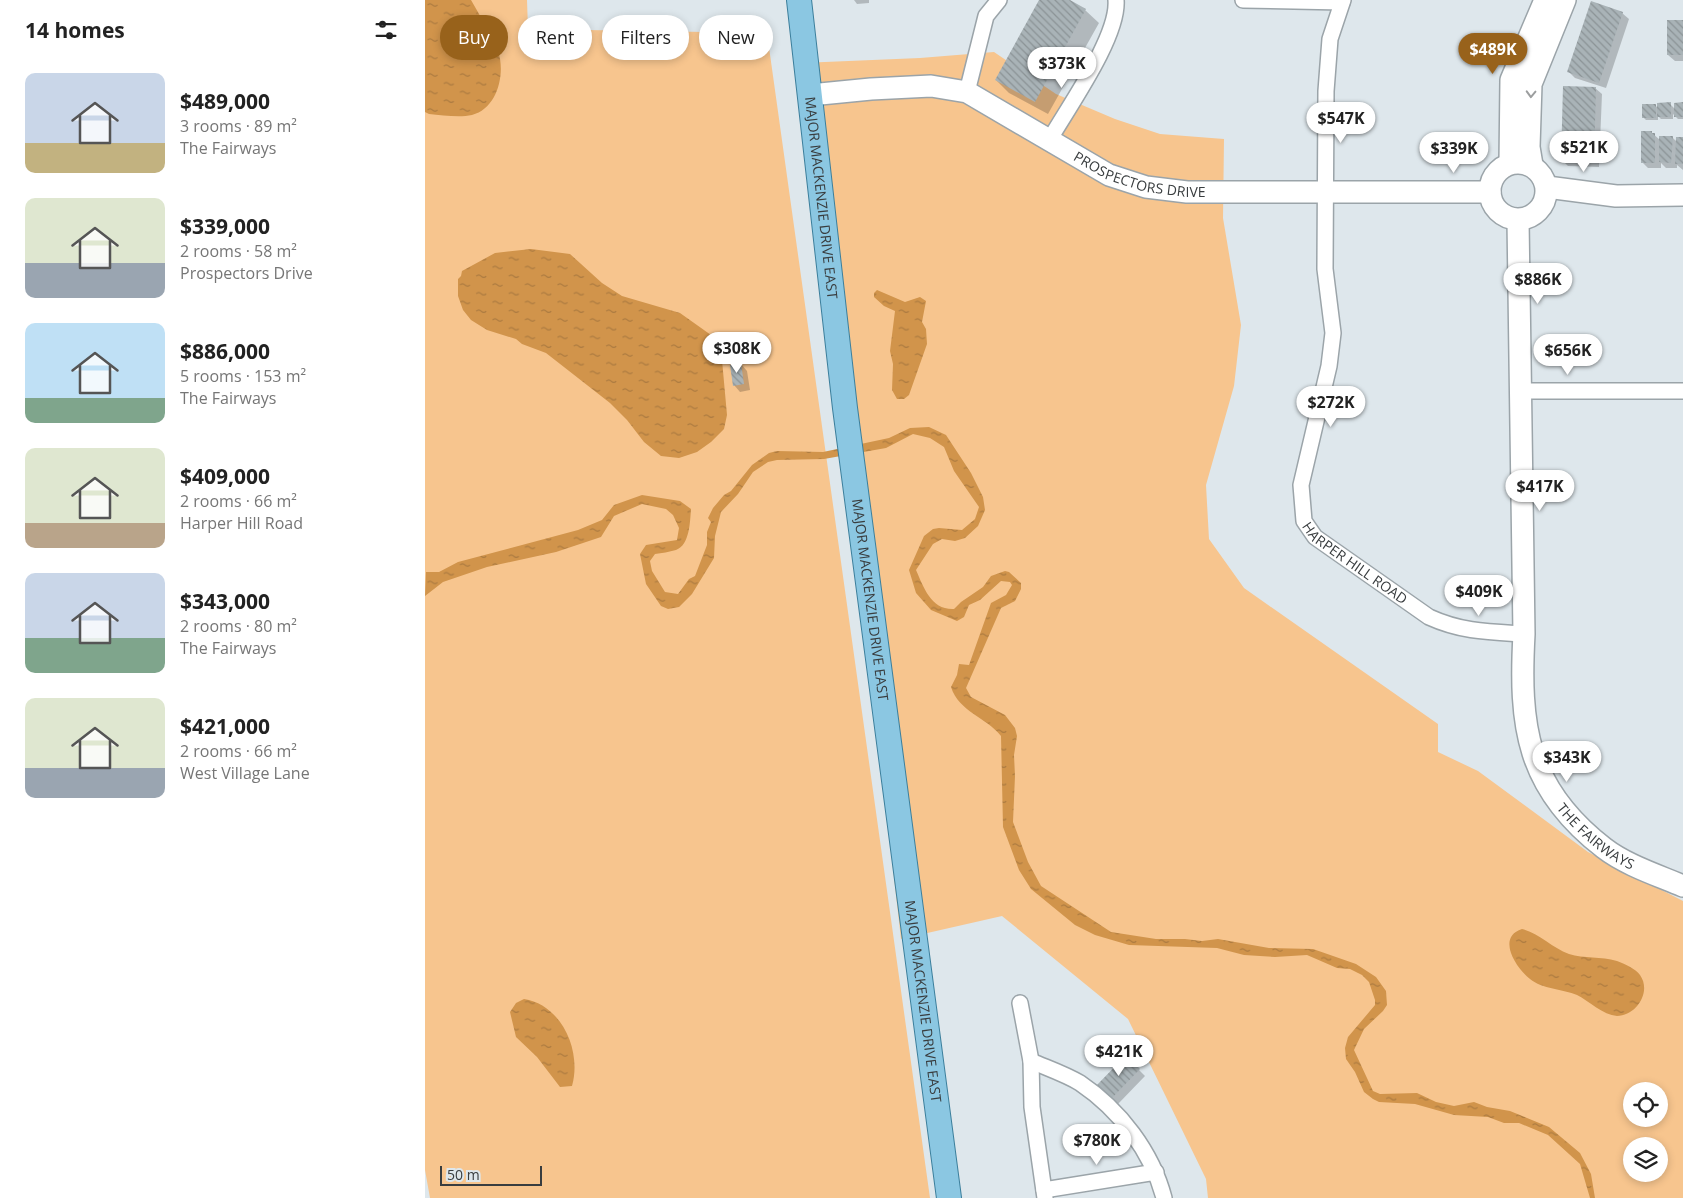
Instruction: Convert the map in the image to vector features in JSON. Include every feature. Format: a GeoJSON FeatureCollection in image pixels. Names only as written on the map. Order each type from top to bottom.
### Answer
{"type":"FeatureCollection","features":[{"type":"Feature","properties":{"kind":"main road","name":"MAJOR MACKENZIE DRIVE EAST"},"geometry":{"type":"LineString","coordinates":[[799,0],[845,408],[949,1198]]}},
{"type":"Feature","properties":{"kind":"street"},"geometry":{"type":"LineString","coordinates":[[967,92],[986,16],[999,0]]}},
{"type":"Feature","properties":{"kind":"street"},"geometry":{"type":"LineString","coordinates":[[1050,139],[1111,34],[1117,12],[1117,0]]}},
{"type":"Feature","properties":{"kind":"street"},"geometry":{"type":"LineString","coordinates":[[1243,0],[1342,1]]}},
{"type":"Feature","properties":{"kind":"street"},"geometry":{"type":"LineString","coordinates":[[1510,163],[1511,80],[1545,0]]}},
{"type":"Feature","properties":{"kind":"street"},"geometry":{"type":"LineString","coordinates":[[1532,166],[1529,147],[1531,84],[1565,0]]}},
{"type":"Feature","properties":{"kind":"street","name":"HARPER HILL ROAD"},"geometry":{"type":"LineString","coordinates":[[1342,1],[1330,39],[1326,91],[1325,269],[1333,333],[1329,366],[1301,485],[1304,521],[1315,537],[1429,617],[1449,626],[1471,631],[1524,634]]}},
{"type":"Feature","properties":{"kind":"street","name":"PROSPECTORS DRIVE"},"geometry":{"type":"LineString","coordinates":[[810,95],[931,86],[967,92],[1109,175],[1146,187],[1187,192],[1490,192]]}},
{"type":"Feature","properties":{"kind":"street"},"geometry":{"type":"LineString","coordinates":[[1510,163],[1522,163],[1532,166],[1544,178],[1547,187],[1545,200],[1539,212],[1518,220],[1506,217],[1495,207],[1490,192],[1492,180],[1499,170],[1510,163]]}},
{"type":"Feature","properties":{"kind":"street"},"geometry":{"type":"LineString","coordinates":[[1547,187],[1616,196],[1683,195]]}},
{"type":"Feature","properties":{"kind":"street","name":"THE FAIRWAYS"},"geometry":{"type":"LineString","coordinates":[[1518,220],[1524,634],[1522,702],[1533,757],[1557,802],[1605,849],[1643,869],[1683,886]]}},
{"type":"Feature","properties":{"kind":"street"},"geometry":{"type":"LineString","coordinates":[[1521,391],[1683,392]]}},
{"type":"Feature","properties":{"kind":"street"},"geometry":{"type":"LineString","coordinates":[[1020,1002],[1031,1061],[1032,1106],[1044,1194],[1155,1172]]}},
{"type":"Feature","properties":{"kind":"street"},"geometry":{"type":"LineString","coordinates":[[1031,1061],[1079,1083],[1098,1097],[1137,1138],[1155,1172],[1164,1198]]}},
{"type":"Feature","properties":{"kind":"shaded area"},"geometry":{"type":"Polygon","coordinates":[[[425,0],[527,0],[528,15],[518,15],[518,60],[592,60],[592,30],[602,30],[602,60],[689,60],[689,32],[699,32],[699,60],[771,60],[930,1198],[430,1198],[425,1170],[425,0]]]}},
{"type":"Feature","properties":{"kind":"shaded area"},"geometry":{"type":"Polygon","coordinates":[[[994,52],[1056,94],[1115,119],[1160,134],[1224,139],[1223,218],[1241,325],[1234,386],[1206,485],[1209,539],[1244,588],[1438,724],[1438,752],[1478,771],[1588,852],[1683,901],[1683,1198],[1208,1198],[1206,1179],[1128,1019],[1002,916],[901,939],[801,63],[920,58],[994,52]]]}},
{"type":"Feature","properties":{"kind":"water"},"geometry":{"type":"Polygon","coordinates":[[[425,0],[471,0],[479,15],[440,15],[440,60],[500,60],[500,80],[497,89],[488,106],[472,115],[451,116],[425,112],[425,0]]]}},
{"type":"Feature","properties":{"kind":"water"},"geometry":{"type":"Polygon","coordinates":[[[531,249],[570,254],[602,283],[622,296],[680,313],[711,335],[718,344],[722,360],[727,415],[724,429],[711,442],[697,452],[679,458],[661,456],[644,442],[627,420],[610,403],[546,353],[522,344],[516,339],[487,330],[471,320],[463,310],[458,296],[458,279],[462,271],[495,253],[531,249]]]}},
{"type":"Feature","properties":{"kind":"water"},"geometry":{"type":"Polygon","coordinates":[[[877,290],[905,302],[920,297],[926,301],[922,322],[926,329],[927,344],[909,395],[904,399],[897,399],[892,390],[893,364],[890,351],[895,311],[884,306],[874,297],[874,293],[877,290]]]}},
{"type":"Feature","properties":{"kind":"water"},"geometry":{"type":"Polygon","coordinates":[[[929,427],[946,435],[971,473],[983,497],[985,510],[978,526],[965,538],[955,541],[942,539],[933,544],[916,570],[925,591],[939,606],[954,609],[983,587],[991,576],[1005,571],[1009,572],[1021,583],[1021,589],[1015,601],[1001,608],[966,688],[971,697],[1005,715],[1015,728],[1017,736],[1014,755],[1013,822],[1028,862],[1041,886],[1111,932],[1156,939],[1202,941],[1218,939],[1269,948],[1313,949],[1356,964],[1376,977],[1386,991],[1387,1005],[1364,1029],[1354,1050],[1373,1091],[1380,1094],[1417,1093],[1436,1102],[1454,1106],[1474,1102],[1487,1107],[1510,1111],[1549,1127],[1580,1153],[1591,1174],[1595,1198],[1590,1198],[1580,1164],[1548,1135],[1519,1123],[1504,1123],[1488,1117],[1454,1115],[1415,1104],[1379,1102],[1364,1092],[1355,1072],[1346,1059],[1345,1048],[1348,1037],[1375,1005],[1369,982],[1362,975],[1350,969],[1337,968],[1307,955],[1275,957],[1244,955],[1217,948],[1129,945],[1095,935],[1075,925],[1031,889],[1019,870],[1003,827],[1001,736],[995,729],[960,703],[951,687],[957,675],[959,664],[969,665],[991,603],[1006,595],[1012,585],[1010,582],[1001,581],[980,600],[969,605],[964,617],[957,621],[931,610],[916,593],[909,570],[924,536],[933,529],[939,528],[962,530],[975,519],[979,507],[954,471],[944,447],[930,438],[913,434],[886,448],[824,459],[777,460],[768,462],[753,472],[738,494],[721,512],[715,536],[714,558],[692,594],[679,607],[668,609],[661,606],[646,584],[640,554],[646,545],[677,540],[679,528],[673,515],[666,509],[642,504],[614,516],[601,537],[556,552],[487,567],[443,582],[425,596],[426,572],[439,572],[458,562],[578,530],[602,520],[614,505],[642,495],[680,501],[691,509],[687,538],[681,547],[676,550],[655,554],[650,561],[652,571],[665,592],[678,594],[689,579],[695,576],[707,545],[707,532],[711,522],[708,518],[713,508],[724,495],[731,491],[752,465],[769,453],[777,451],[823,452],[889,438],[910,428],[929,427]]]}},
{"type":"Feature","properties":{"kind":"water"},"geometry":{"type":"Polygon","coordinates":[[[1522,929],[1569,954],[1611,959],[1633,968],[1640,975],[1643,982],[1644,989],[1640,1002],[1636,1008],[1624,1015],[1612,1015],[1577,995],[1546,987],[1530,979],[1514,960],[1509,945],[1514,933],[1522,929]]]}},
{"type":"Feature","properties":{"kind":"water"},"geometry":{"type":"Polygon","coordinates":[[[524,999],[537,1003],[549,1010],[559,1020],[566,1032],[574,1058],[572,1086],[560,1087],[537,1057],[516,1037],[510,1012],[516,1003],[524,999]]]}},
{"type":"Feature","properties":{"kind":"building"},"geometry":{"type":"Polygon","coordinates":[[[1039,0],[1070,0],[1086,9],[1035,102],[995,80],[1039,0]]]}},
{"type":"Feature","properties":{"kind":"building"},"geometry":{"type":"Polygon","coordinates":[[[1591,1],[1623,12],[1599,83],[1567,72],[1591,1]]]}},
{"type":"Feature","properties":{"kind":"building"},"geometry":{"type":"Polygon","coordinates":[[[1667,20],[1683,20],[1683,55],[1667,55],[1667,20]]]}},
{"type":"Feature","properties":{"kind":"building"},"geometry":{"type":"Polygon","coordinates":[[[1563,86],[1596,87],[1594,161],[1561,160],[1563,86]]]}},
{"type":"Feature","properties":{"kind":"building"},"geometry":{"type":"Polygon","coordinates":[[[1671,102],[1671,117],[1657,117],[1657,103],[1671,102]]]}},
{"type":"Feature","properties":{"kind":"building"},"geometry":{"type":"Polygon","coordinates":[[[1683,102],[1683,117],[1674,117],[1674,103],[1683,102]]]}},
{"type":"Feature","properties":{"kind":"building"},"geometry":{"type":"Polygon","coordinates":[[[1642,104],[1656,104],[1656,118],[1642,118],[1642,104]]]}},
{"type":"Feature","properties":{"kind":"building"},"geometry":{"type":"Polygon","coordinates":[[[1641,131],[1652,131],[1652,133],[1655,133],[1655,163],[1641,163],[1641,131]]]}},
{"type":"Feature","properties":{"kind":"building"},"geometry":{"type":"Polygon","coordinates":[[[1659,136],[1673,136],[1671,163],[1659,162],[1659,136]]]}},
{"type":"Feature","properties":{"kind":"building"},"geometry":{"type":"Polygon","coordinates":[[[1676,137],[1683,137],[1683,164],[1675,164],[1676,137]]]}},
{"type":"Feature","properties":{"kind":"building"},"geometry":{"type":"Polygon","coordinates":[[[741,363],[744,384],[733,386],[730,365],[741,363]]]}},
{"type":"Feature","properties":{"kind":"building"},"geometry":{"type":"Polygon","coordinates":[[[1126,1055],[1140,1069],[1111,1099],[1097,1085],[1126,1055]]]}}]}
